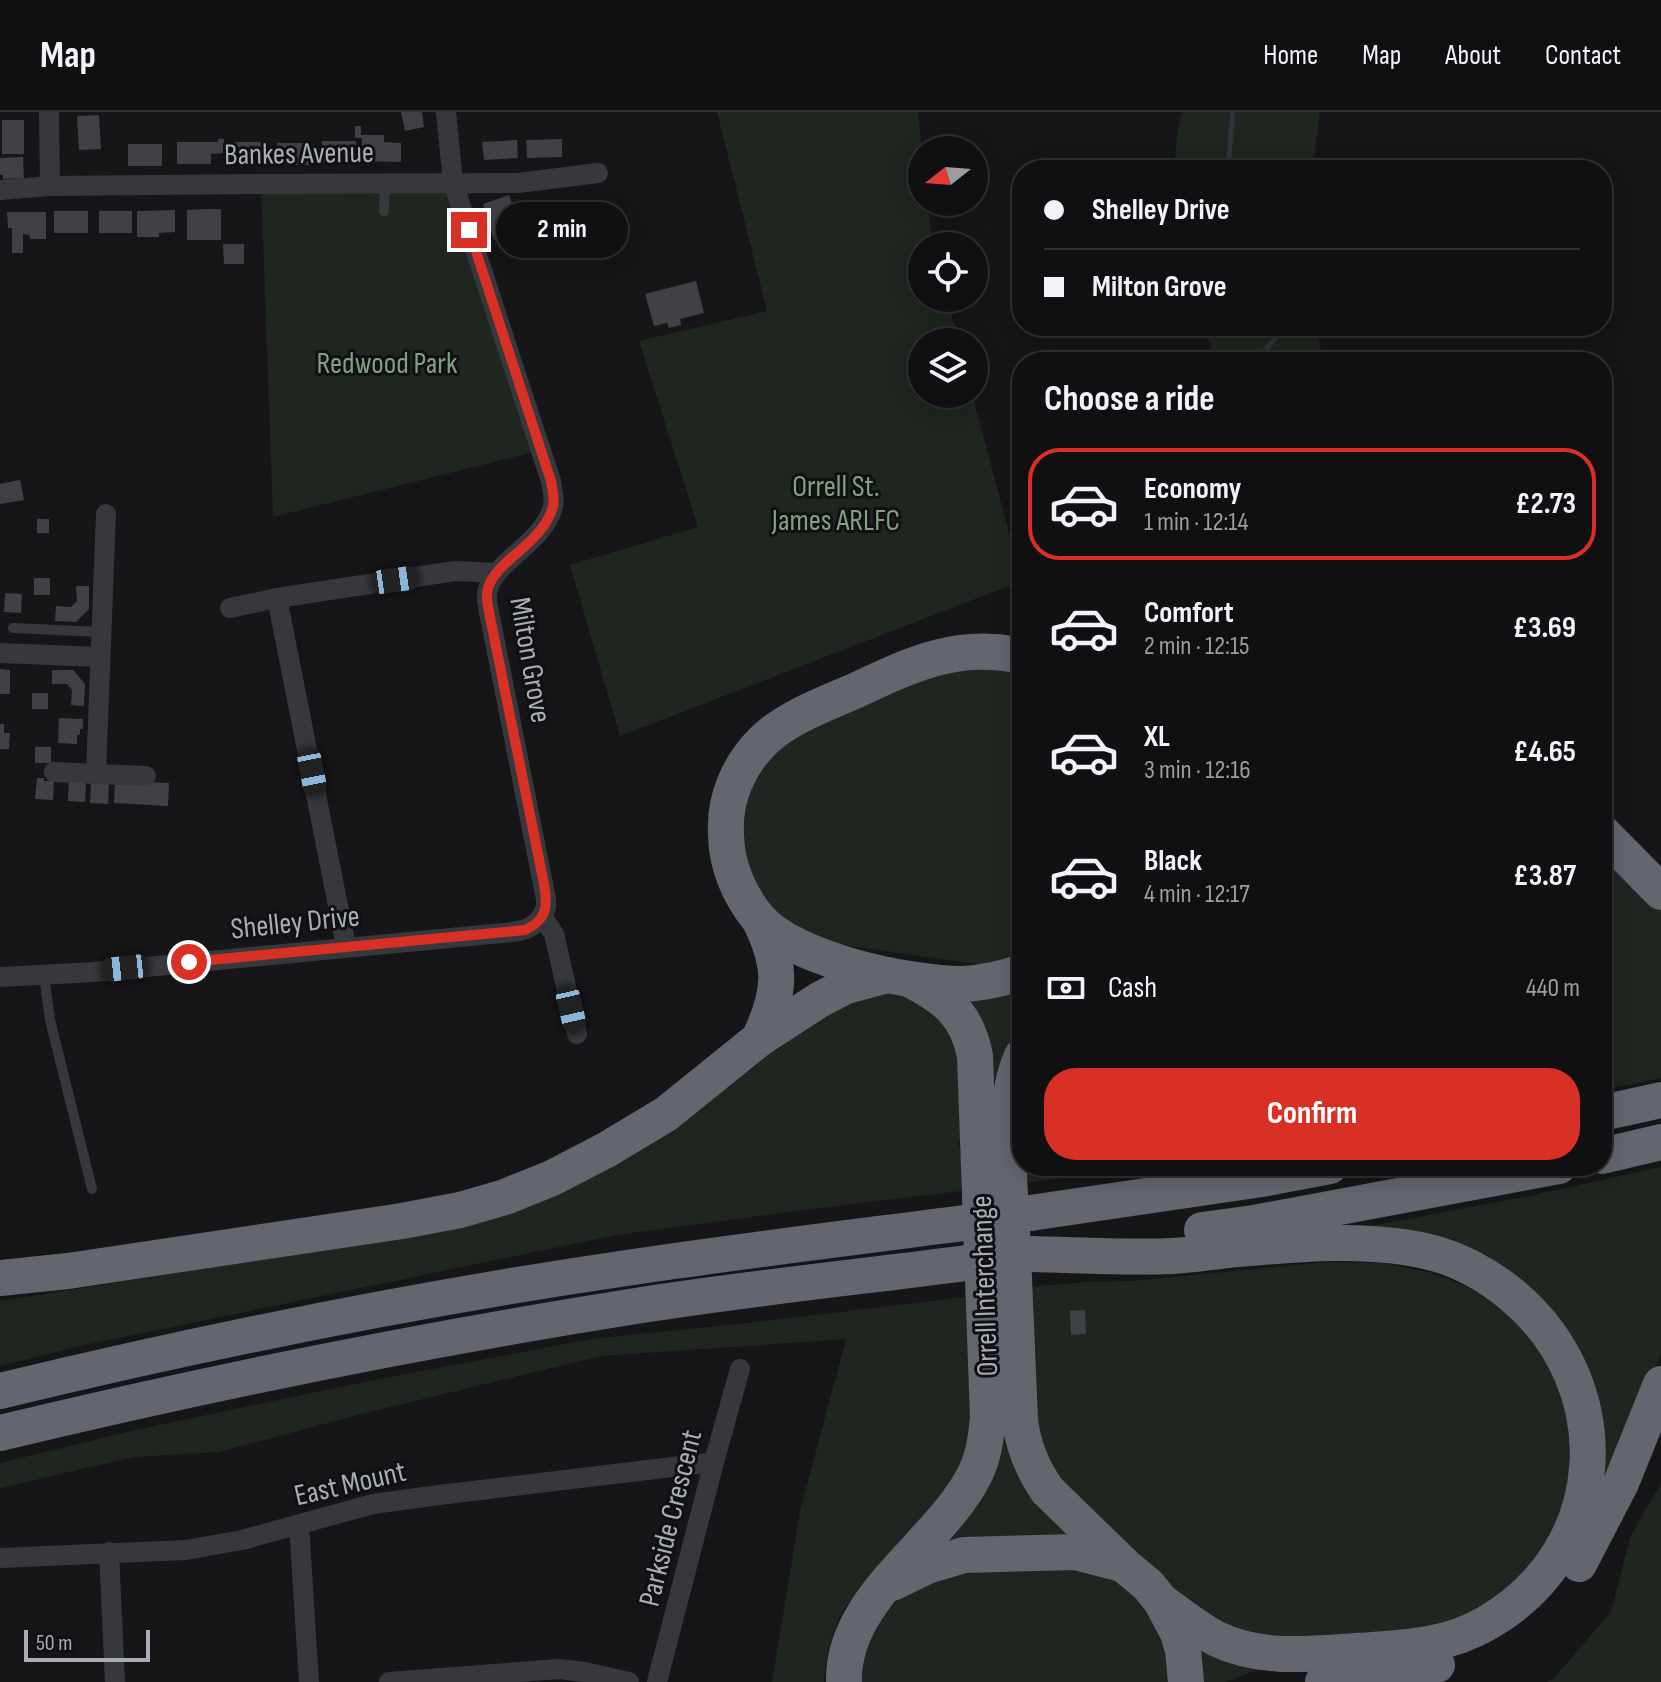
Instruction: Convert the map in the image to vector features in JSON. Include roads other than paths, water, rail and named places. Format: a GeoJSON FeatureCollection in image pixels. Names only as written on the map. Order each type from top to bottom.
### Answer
{"type":"FeatureCollection","features":[{"type":"Feature","properties":{"kind":"highway","name":"Orrell Interchange"},"geometry":{"type":"LineString","coordinates":[[1012,654],[983,651],[942,655],[917,663],[788,722],[764,739],[747,760],[728,803],[726,821],[732,874],[759,919],[779,936],[810,953],[898,977],[936,983],[964,984],[1012,975]]}},
{"type":"Feature","properties":{"kind":"highway"},"geometry":{"type":"LineString","coordinates":[[1612,842],[1661,892]]}},
{"type":"Feature","properties":{"kind":"highway"},"geometry":{"type":"LineString","coordinates":[[759,919],[776,967],[777,991],[759,1039]]}},
{"type":"Feature","properties":{"kind":"highway","name":"Orrell Interchange"},"geometry":{"type":"LineString","coordinates":[[844,1682],[847,1654],[860,1621],[884,1587],[962,1496],[977,1471],[984,1450],[988,1418],[975,1056],[965,1025],[951,1005],[933,991],[898,977]]}},
{"type":"Feature","properties":{"kind":"highway"},"geometry":{"type":"LineString","coordinates":[[0,1278],[325,1234],[417,1219],[505,1197],[552,1178],[666,1114],[759,1039],[832,993],[862,980],[898,977]]}},
{"type":"Feature","properties":{"kind":"highway","name":"Orrell Interchange"},"geometry":{"type":"LineString","coordinates":[[1012,1088],[1009,1103],[1010,1171],[1021,1434],[1029,1460],[1047,1490],[1161,1601],[1178,1633],[1186,1682]]}},
{"type":"Feature","properties":{"kind":"highway"},"geometry":{"type":"LineString","coordinates":[[1612,1111],[1661,1100]]}},
{"type":"Feature","properties":{"kind":"highway"},"geometry":{"type":"LineString","coordinates":[[1612,1154],[1661,1142]]}},
{"type":"Feature","properties":{"kind":"highway"},"geometry":{"type":"LineString","coordinates":[[1030,1213],[1160,1176]]}},
{"type":"Feature","properties":{"kind":"highway"},"geometry":{"type":"LineString","coordinates":[[0,1391],[135,1358],[401,1306],[639,1266],[964,1223],[1278,1176]]}},
{"type":"Feature","properties":{"kind":"highway"},"geometry":{"type":"LineString","coordinates":[[0,1433],[143,1399],[518,1325],[646,1304],[1254,1223],[1505,1176]]}},
{"type":"Feature","properties":{"kind":"highway"},"geometry":{"type":"LineString","coordinates":[[1031,1254],[1174,1256],[1336,1243],[1394,1245],[1429,1252],[1485,1275],[1521,1302],[1551,1336],[1581,1397],[1586,1419],[1588,1464],[1572,1529],[1562,1550],[1536,1585],[1485,1625],[1424,1646],[1274,1654],[1242,1649],[1227,1643],[1161,1601]]}},
{"type":"Feature","properties":{"kind":"highway"},"geometry":{"type":"LineString","coordinates":[[1323,1682],[1374,1677],[1448,1663],[1492,1645],[1531,1618],[1564,1586],[1588,1550],[1621,1483],[1661,1384]]}},
{"type":"Feature","properties":{"kind":"highway","name":"Orrell Interchange"},"geometry":{"type":"LineString","coordinates":[[884,1587],[927,1566],[964,1555],[1076,1552],[1124,1565]]}},
{"type":"Feature","properties":{"kind":"street"},"geometry":{"type":"LineString","coordinates":[[49,112],[50,186]]}},
{"type":"Feature","properties":{"kind":"street","name":"Milton Grove"},"geometry":{"type":"LineString","coordinates":[[446,112],[453,182],[548,471],[554,503],[548,520],[497,573],[487,592],[546,899],[542,916],[554,934],[577,1034]]}},
{"type":"Feature","properties":{"kind":"street","name":"Bankes Avenue"},"geometry":{"type":"LineString","coordinates":[[0,190],[50,186],[518,183],[598,173]]}},
{"type":"Feature","properties":{"kind":"street"},"geometry":{"type":"LineString","coordinates":[[96,774],[106,514]]}},
{"type":"Feature","properties":{"kind":"street"},"geometry":{"type":"LineString","coordinates":[[230,608],[455,571],[497,573]]}},
{"type":"Feature","properties":{"kind":"street"},"geometry":{"type":"LineString","coordinates":[[277,598],[346,946]]}},
{"type":"Feature","properties":{"kind":"street"},"geometry":{"type":"LineString","coordinates":[[0,653],[100,657]]}},
{"type":"Feature","properties":{"kind":"street"},"geometry":{"type":"LineString","coordinates":[[54,772],[146,776]]}},
{"type":"Feature","properties":{"kind":"street","name":"Shelley Drive"},"geometry":{"type":"LineString","coordinates":[[0,977],[94,972],[525,930],[535,926],[542,916]]}},
{"type":"Feature","properties":{"kind":"street","name":"Parkside Crescent"},"geometry":{"type":"LineString","coordinates":[[657,1682],[740,1369]]}},
{"type":"Feature","properties":{"kind":"street","name":"East Mount"},"geometry":{"type":"LineString","coordinates":[[0,1558],[186,1550],[228,1543],[373,1504],[714,1462]]}},
{"type":"Feature","properties":{"kind":"street"},"geometry":{"type":"LineString","coordinates":[[299,1525],[309,1682]]}},
{"type":"Feature","properties":{"kind":"street"},"geometry":{"type":"LineString","coordinates":[[109,1552],[115,1682]]}},
{"type":"Feature","properties":{"kind":"street"},"geometry":{"type":"LineString","coordinates":[[389,1682],[559,1669],[629,1682]]}},
{"type":"Feature","properties":{"kind":"lane"},"geometry":{"type":"LineString","coordinates":[[384,211],[385,182]]}},
{"type":"Feature","properties":{"kind":"lane"},"geometry":{"type":"LineString","coordinates":[[13,628],[101,632]]}},
{"type":"Feature","properties":{"kind":"lane"},"geometry":{"type":"LineString","coordinates":[[44,975],[50,1020],[92,1189]]}},
{"type":"Feature","properties":{"kind":"waterway"},"geometry":{"type":"LineString","coordinates":[[1230,160],[1233,112]]}},
{"type":"Feature","properties":{"kind":"waterway"},"geometry":{"type":"LineString","coordinates":[[1264,352],[1275,336]]}},
{"type":"Feature","properties":{"kind":"park label","name":"Redwood Park"},"geometry":{"type":"Point","coordinates":[387,363]}},
{"type":"Feature","properties":{"kind":"park label","name":"Orrell St. James ARLFC"},"geometry":{"type":"Point","coordinates":[836,503]}}]}
